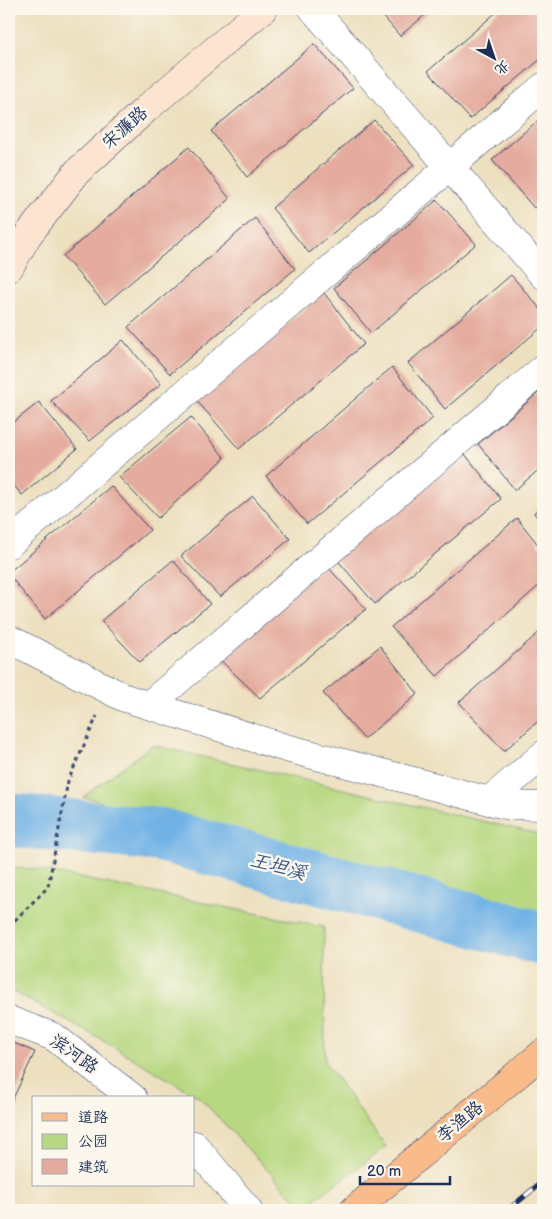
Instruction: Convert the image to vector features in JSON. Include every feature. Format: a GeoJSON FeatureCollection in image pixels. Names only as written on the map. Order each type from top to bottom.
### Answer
{"type":"FeatureCollection","features":[{"type":"Feature","properties":{"kind":"main road","name":"李渔路"},"geometry":{"type":"LineString","coordinates":[[354,1210],[543,1053]]}},
{"type":"Feature","properties":{"kind":"street","name":"宋濂路"},"geometry":{"type":"LineString","coordinates":[[9,268],[28,235],[76,172],[263,9]]}},
{"type":"Feature","properties":{"kind":"street"},"geometry":{"type":"LineString","coordinates":[[313,9],[543,275]]}},
{"type":"Feature","properties":{"kind":"street"},"geometry":{"type":"LineString","coordinates":[[9,544],[543,87]]}},
{"type":"Feature","properties":{"kind":"street"},"geometry":{"type":"LineString","coordinates":[[149,705],[543,369]]}},
{"type":"Feature","properties":{"kind":"street"},"geometry":{"type":"LineString","coordinates":[[9,639],[125,698],[286,748],[489,801],[505,805],[543,806]]}},
{"type":"Feature","properties":{"kind":"street"},"geometry":{"type":"LineString","coordinates":[[489,801],[543,755]]}},
{"type":"Feature","properties":{"kind":"street","name":"滨河路"},"geometry":{"type":"LineString","coordinates":[[9,1020],[54,1037],[130,1096]]}},
{"type":"Feature","properties":{"kind":"street"},"geometry":{"type":"LineString","coordinates":[[195,1146],[248,1210]]}},
{"type":"Feature","properties":{"kind":"path"},"geometry":{"type":"LineString","coordinates":[[9,926],[48,887],[68,781],[109,690]]}},
{"type":"Feature","properties":{"kind":"green space"},"geometry":{"type":"Polygon","coordinates":[[[152,745],[543,835],[543,921],[83,797],[152,745]]]}},
{"type":"Feature","properties":{"kind":"green space"},"geometry":{"type":"Polygon","coordinates":[[[9,868],[35,869],[324,927],[325,1062],[386,1147],[303,1208],[200,1098],[107,1043],[9,989],[9,868]]]}},
{"type":"Feature","properties":{"kind":"building"},"geometry":{"type":"Polygon","coordinates":[[[377,9],[432,9],[400,36],[377,9]]]}},
{"type":"Feature","properties":{"kind":"building"},"geometry":{"type":"Polygon","coordinates":[[[500,9],[543,9],[543,57],[470,119],[428,71],[500,9]]]}},
{"type":"Feature","properties":{"kind":"building"},"geometry":{"type":"Polygon","coordinates":[[[314,44],[353,88],[247,177],[211,131],[314,44]]]}},
{"type":"Feature","properties":{"kind":"building"},"geometry":{"type":"Polygon","coordinates":[[[543,116],[543,200],[534,208],[492,160],[543,116]]]}},
{"type":"Feature","properties":{"kind":"building"},"geometry":{"type":"Polygon","coordinates":[[[374,120],[414,165],[309,253],[272,208],[374,120]]]}},
{"type":"Feature","properties":{"kind":"building"},"geometry":{"type":"Polygon","coordinates":[[[189,147],[230,199],[105,304],[63,256],[189,147]]]}},
{"type":"Feature","properties":{"kind":"building"},"geometry":{"type":"Polygon","coordinates":[[[437,200],[476,244],[371,333],[334,288],[437,200]]]}},
{"type":"Feature","properties":{"kind":"building"},"geometry":{"type":"Polygon","coordinates":[[[255,218],[295,269],[170,374],[128,327],[255,218]]]}},
{"type":"Feature","properties":{"kind":"building"},"geometry":{"type":"Polygon","coordinates":[[[511,275],[543,312],[543,326],[445,409],[408,363],[511,275]]]}},
{"type":"Feature","properties":{"kind":"building"},"geometry":{"type":"Polygon","coordinates":[[[324,293],[364,344],[239,449],[197,401],[324,293]]]}},
{"type":"Feature","properties":{"kind":"building"},"geometry":{"type":"Polygon","coordinates":[[[123,340],[161,384],[90,441],[51,401],[123,340]]]}},
{"type":"Feature","properties":{"kind":"building"},"geometry":{"type":"Polygon","coordinates":[[[392,367],[433,418],[307,524],[266,476],[392,367]]]}},
{"type":"Feature","properties":{"kind":"building"},"geometry":{"type":"Polygon","coordinates":[[[543,389],[543,466],[515,490],[478,444],[543,389]]]}},
{"type":"Feature","properties":{"kind":"building"},"geometry":{"type":"Polygon","coordinates":[[[39,402],[77,449],[22,495],[9,480],[9,426],[39,402]]]}},
{"type":"Feature","properties":{"kind":"building"},"geometry":{"type":"Polygon","coordinates":[[[191,417],[225,458],[158,518],[119,477],[191,417]]]}},
{"type":"Feature","properties":{"kind":"building"},"geometry":{"type":"Polygon","coordinates":[[[460,448],[501,499],[375,604],[334,556],[460,448]]]}},
{"type":"Feature","properties":{"kind":"building"},"geometry":{"type":"Polygon","coordinates":[[[111,486],[150,530],[45,619],[9,575],[9,572],[111,486]]]}},
{"type":"Feature","properties":{"kind":"building"},"geometry":{"type":"Polygon","coordinates":[[[253,496],[290,539],[220,597],[181,556],[253,496]]]}},
{"type":"Feature","properties":{"kind":"building"},"geometry":{"type":"Polygon","coordinates":[[[543,504],[543,525],[534,513],[543,504]]]}},
{"type":"Feature","properties":{"kind":"building"},"geometry":{"type":"Polygon","coordinates":[[[517,518],[543,551],[543,582],[437,676],[391,627],[517,518]]]}},
{"type":"Feature","properties":{"kind":"building"},"geometry":{"type":"Polygon","coordinates":[[[173,560],[210,604],[140,662],[101,621],[173,560]]]}},
{"type":"Feature","properties":{"kind":"building"},"geometry":{"type":"Polygon","coordinates":[[[326,565],[366,609],[260,698],[217,657],[326,565]]]}},
{"type":"Feature","properties":{"kind":"building"},"geometry":{"type":"Polygon","coordinates":[[[543,629],[543,717],[504,751],[459,702],[543,629]]]}},
{"type":"Feature","properties":{"kind":"building"},"geometry":{"type":"Polygon","coordinates":[[[380,646],[418,694],[364,739],[323,693],[380,646]]]}},
{"type":"Feature","properties":{"kind":"building"},"geometry":{"type":"Polygon","coordinates":[[[9,1041],[35,1052],[9,1107],[9,1041]]]}},
{"type":"Feature","properties":{"kind":"waterway","name":"王坦溪"},"geometry":{"type":"LineString","coordinates":[[9,820],[161,835],[543,939]]}},
{"type":"Feature","properties":{"kind":"railway"},"geometry":{"type":"LineString","coordinates":[[508,1210],[543,1181]]}}]}
